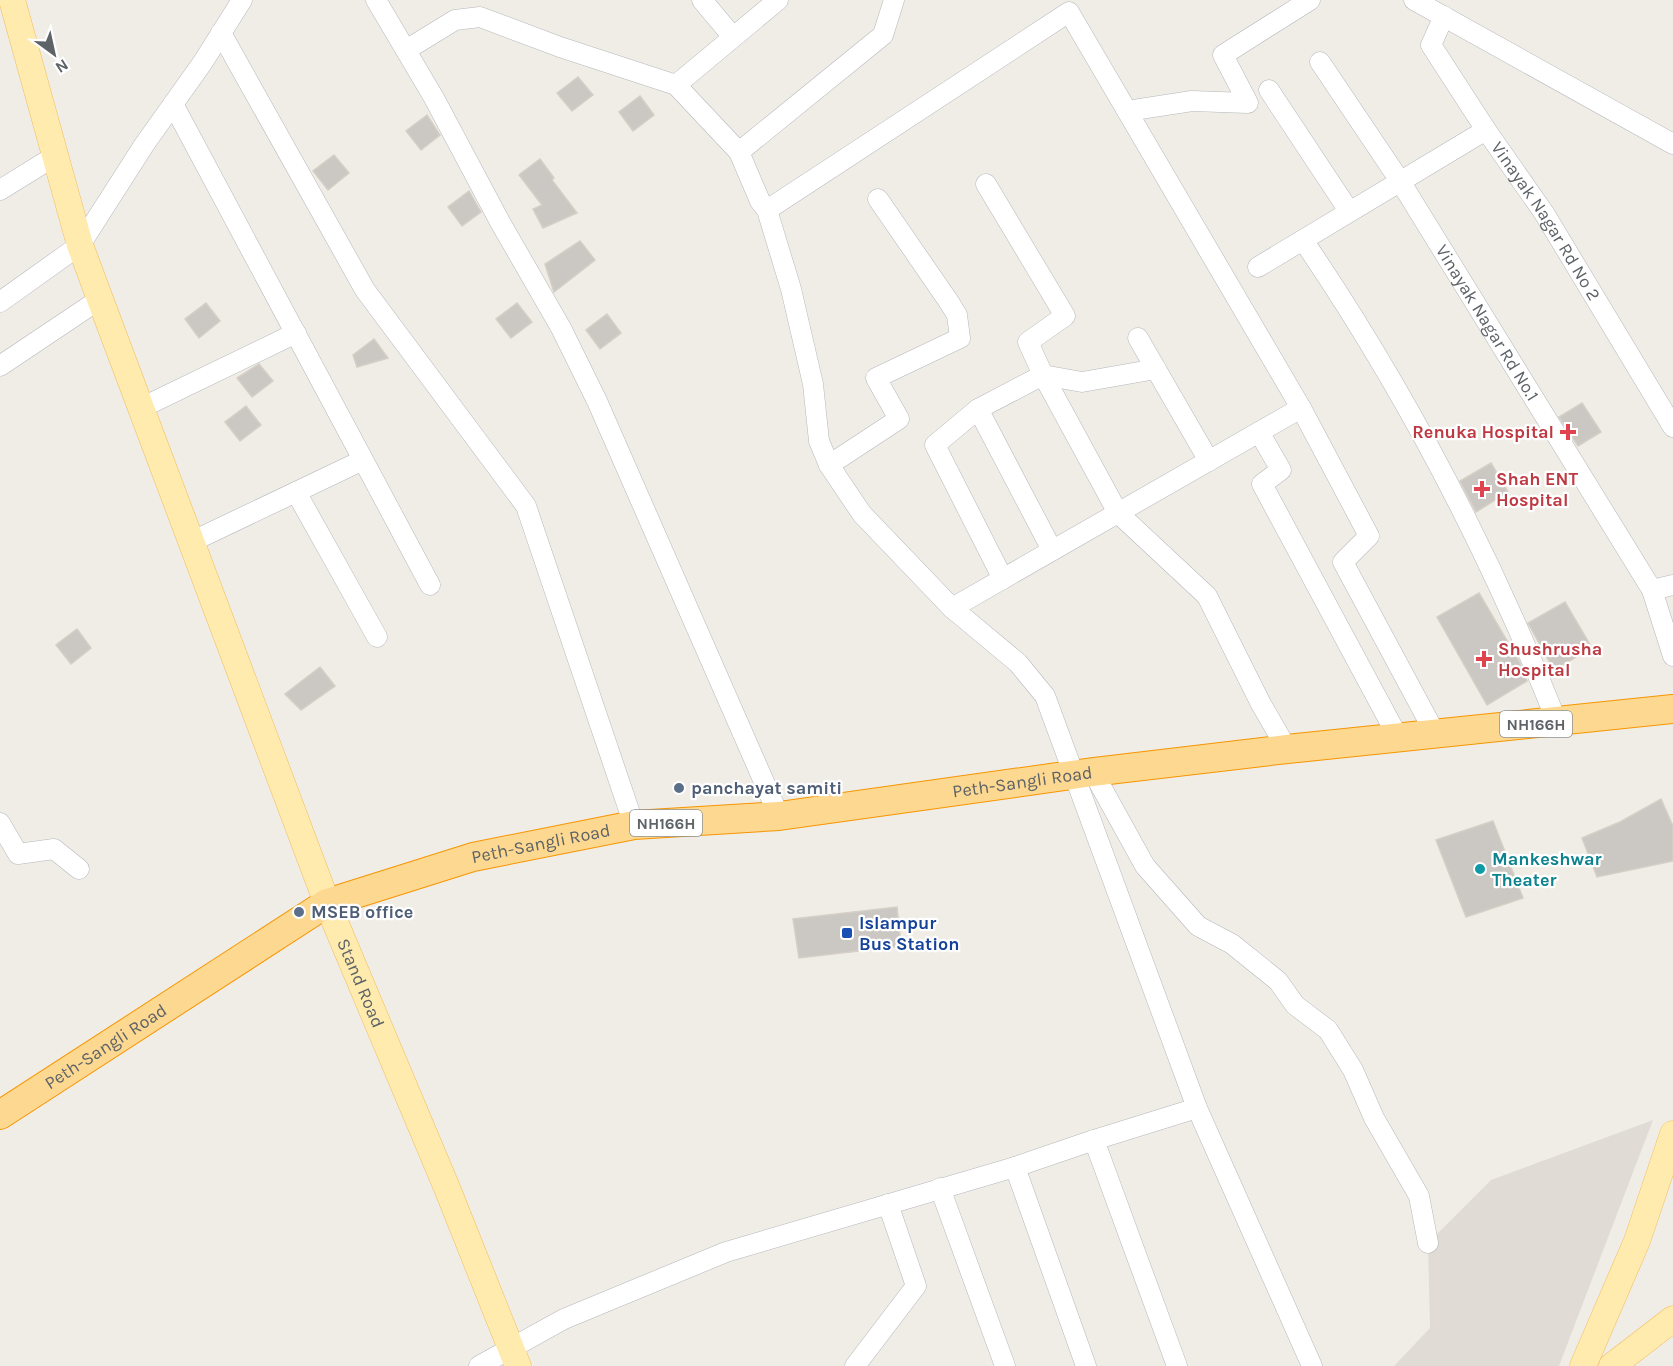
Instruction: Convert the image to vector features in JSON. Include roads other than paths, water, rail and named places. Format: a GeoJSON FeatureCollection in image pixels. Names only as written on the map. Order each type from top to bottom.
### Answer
{"type":"FeatureCollection","features":[{"type":"Feature","properties":{"kind":"highway","name":"NH166H"},"geometry":{"type":"LineString","coordinates":[[1399,739],[1673,710]]}},
{"type":"Feature","properties":{"kind":"highway","name":"Peth-Sangli Road"},"geometry":{"type":"LineString","coordinates":[[0,1115],[327,903],[473,857],[634,825],[779,816],[1084,773],[1287,749],[1399,739]]}},
{"type":"Feature","properties":{"kind":"main road","name":"Stand Road"},"geometry":{"type":"LineString","coordinates":[[12,0],[80,245],[100,299],[327,903],[515,1357]]}},
{"type":"Feature","properties":{"kind":"main road"},"geometry":{"type":"LineString","coordinates":[[1583,1366],[1637,1241],[1673,1134]]}},
{"type":"Feature","properties":{"kind":"main road"},"geometry":{"type":"LineString","coordinates":[[1612,1366],[1673,1319]]}},
{"type":"Feature","properties":{"kind":"street"},"geometry":{"type":"LineString","coordinates":[[0,302],[80,245],[242,0]]}},
{"type":"Feature","properties":{"kind":"street"},"geometry":{"type":"LineString","coordinates":[[376,0],[434,98],[500,222],[561,328],[597,401],[779,816]]}},
{"type":"Feature","properties":{"kind":"street"},"geometry":{"type":"LineString","coordinates":[[702,0],[733,37]]}},
{"type":"Feature","properties":{"kind":"street"},"geometry":{"type":"LineString","coordinates":[[676,85],[778,0]]}},
{"type":"Feature","properties":{"kind":"street"},"geometry":{"type":"LineString","coordinates":[[739,152],[883,35],[894,0]]}},
{"type":"Feature","properties":{"kind":"street"},"geometry":{"type":"LineString","coordinates":[[1127,111],[1192,101],[1248,103],[1223,55],[1310,0]]}},
{"type":"Feature","properties":{"kind":"street"},"geometry":{"type":"LineString","coordinates":[[1414,0],[1673,144]]}},
{"type":"Feature","properties":{"kind":"street"},"geometry":{"type":"LineString","coordinates":[[406,50],[455,20],[478,9],[570,50],[676,85],[739,152],[760,201],[767,210],[791,289],[813,384],[819,441],[829,465],[862,514],[952,608],[1018,663],[1045,696],[1084,773],[1144,866],[1198,926],[1241,951],[1278,981],[1295,1005],[1328,1030],[1353,1070],[1374,1118],[1419,1196],[1428,1243]]}},
{"type":"Feature","properties":{"kind":"street"},"geometry":{"type":"LineString","coordinates":[[767,210],[1069,12],[1301,408],[1369,536],[1343,562],[1436,735]]}},
{"type":"Feature","properties":{"kind":"street","name":"Vinayak Nagar Rd No 2"},"geometry":{"type":"LineString","coordinates":[[1444,16],[1431,45],[1486,130],[1544,213],[1673,427]]}},
{"type":"Feature","properties":{"kind":"street"},"geometry":{"type":"LineString","coordinates":[[221,33],[365,290],[526,506],[634,825]]}},
{"type":"Feature","properties":{"kind":"street","name":"Vinayak Nagar Rd No.1"},"geometry":{"type":"LineString","coordinates":[[1320,62],[1400,181],[1652,590],[1673,656]]}},
{"type":"Feature","properties":{"kind":"street"},"geometry":{"type":"LineString","coordinates":[[1269,90],[1349,211]]}},
{"type":"Feature","properties":{"kind":"street"},"geometry":{"type":"LineString","coordinates":[[173,104],[430,585]]}},
{"type":"Feature","properties":{"kind":"street"},"geometry":{"type":"LineString","coordinates":[[1258,267],[1486,130]]}},
{"type":"Feature","properties":{"kind":"street"},"geometry":{"type":"LineString","coordinates":[[0,190],[55,156]]}},
{"type":"Feature","properties":{"kind":"street"},"geometry":{"type":"LineString","coordinates":[[986,184],[1065,316],[1028,342],[1043,375],[1119,513],[1207,596],[1261,704],[1287,749]]}},
{"type":"Feature","properties":{"kind":"street"},"geometry":{"type":"LineString","coordinates":[[829,465],[899,419],[876,378],[960,338],[957,315],[879,198]]}},
{"type":"Feature","properties":{"kind":"street"},"geometry":{"type":"LineString","coordinates":[[1303,240],[1343,299],[1436,459],[1515,618],[1557,722]]}},
{"type":"Feature","properties":{"kind":"street"},"geometry":{"type":"LineString","coordinates":[[0,366],[100,299]]}},
{"type":"Feature","properties":{"kind":"street"},"geometry":{"type":"LineString","coordinates":[[141,408],[296,333]]}},
{"type":"Feature","properties":{"kind":"street"},"geometry":{"type":"LineString","coordinates":[[1138,338],[1209,461]]}},
{"type":"Feature","properties":{"kind":"street"},"geometry":{"type":"LineString","coordinates":[[1003,579],[935,445],[978,409],[1043,375],[1082,382],[1156,369]]}},
{"type":"Feature","properties":{"kind":"street"},"geometry":{"type":"LineString","coordinates":[[952,608],[1301,408]]}},
{"type":"Feature","properties":{"kind":"street"},"geometry":{"type":"LineString","coordinates":[[978,409],[1052,550]]}},
{"type":"Feature","properties":{"kind":"street"},"geometry":{"type":"LineString","coordinates":[[1259,432],[1281,470],[1262,484],[1399,739]]}},
{"type":"Feature","properties":{"kind":"street"},"geometry":{"type":"LineString","coordinates":[[191,542],[363,460]]}},
{"type":"Feature","properties":{"kind":"street"},"geometry":{"type":"LineString","coordinates":[[296,492],[377,637]]}},
{"type":"Feature","properties":{"kind":"street"},"geometry":{"type":"LineString","coordinates":[[1652,590],[1673,585]]}},
{"type":"Feature","properties":{"kind":"street"},"geometry":{"type":"LineString","coordinates":[[1084,773],[1197,1108],[1312,1366]]}},
{"type":"Feature","properties":{"kind":"street"},"geometry":{"type":"LineString","coordinates":[[0,823],[18,854],[54,849],[79,869]]}},
{"type":"Feature","properties":{"kind":"street"},"geometry":{"type":"LineString","coordinates":[[479,1366],[515,1357],[564,1319],[726,1252],[1014,1167],[1197,1108]]}},
{"type":"Feature","properties":{"kind":"street"},"geometry":{"type":"LineString","coordinates":[[1094,1140],[1177,1366]]}},
{"type":"Feature","properties":{"kind":"street"},"geometry":{"type":"LineString","coordinates":[[1014,1167],[1086,1366]]}},
{"type":"Feature","properties":{"kind":"street"},"geometry":{"type":"LineString","coordinates":[[940,1188],[1005,1366]]}},
{"type":"Feature","properties":{"kind":"street"},"geometry":{"type":"LineString","coordinates":[[855,1366],[916,1286],[888,1204]]}},
{"type":"Feature","properties":{"kind":"place","name":"Renuka Hospital"},"geometry":{"type":"Point","coordinates":[1568,432]}},
{"type":"Feature","properties":{"kind":"place","name":"Shah ENT Hospital"},"geometry":{"type":"Point","coordinates":[1482,489]}},
{"type":"Feature","properties":{"kind":"place","name":"Shushrusha Hospital"},"geometry":{"type":"Point","coordinates":[1484,659]}},
{"type":"Feature","properties":{"kind":"place","name":"panchayat samiti"},"geometry":{"type":"Point","coordinates":[679,788]}},
{"type":"Feature","properties":{"kind":"place","name":"Mankeshwar Theater"},"geometry":{"type":"Point","coordinates":[1480,869]}},
{"type":"Feature","properties":{"kind":"place","name":"MSEB office"},"geometry":{"type":"Point","coordinates":[299,912]}},
{"type":"Feature","properties":{"kind":"place","name":"Islampur Bus Station"},"geometry":{"type":"Point","coordinates":[847,933]}}]}
